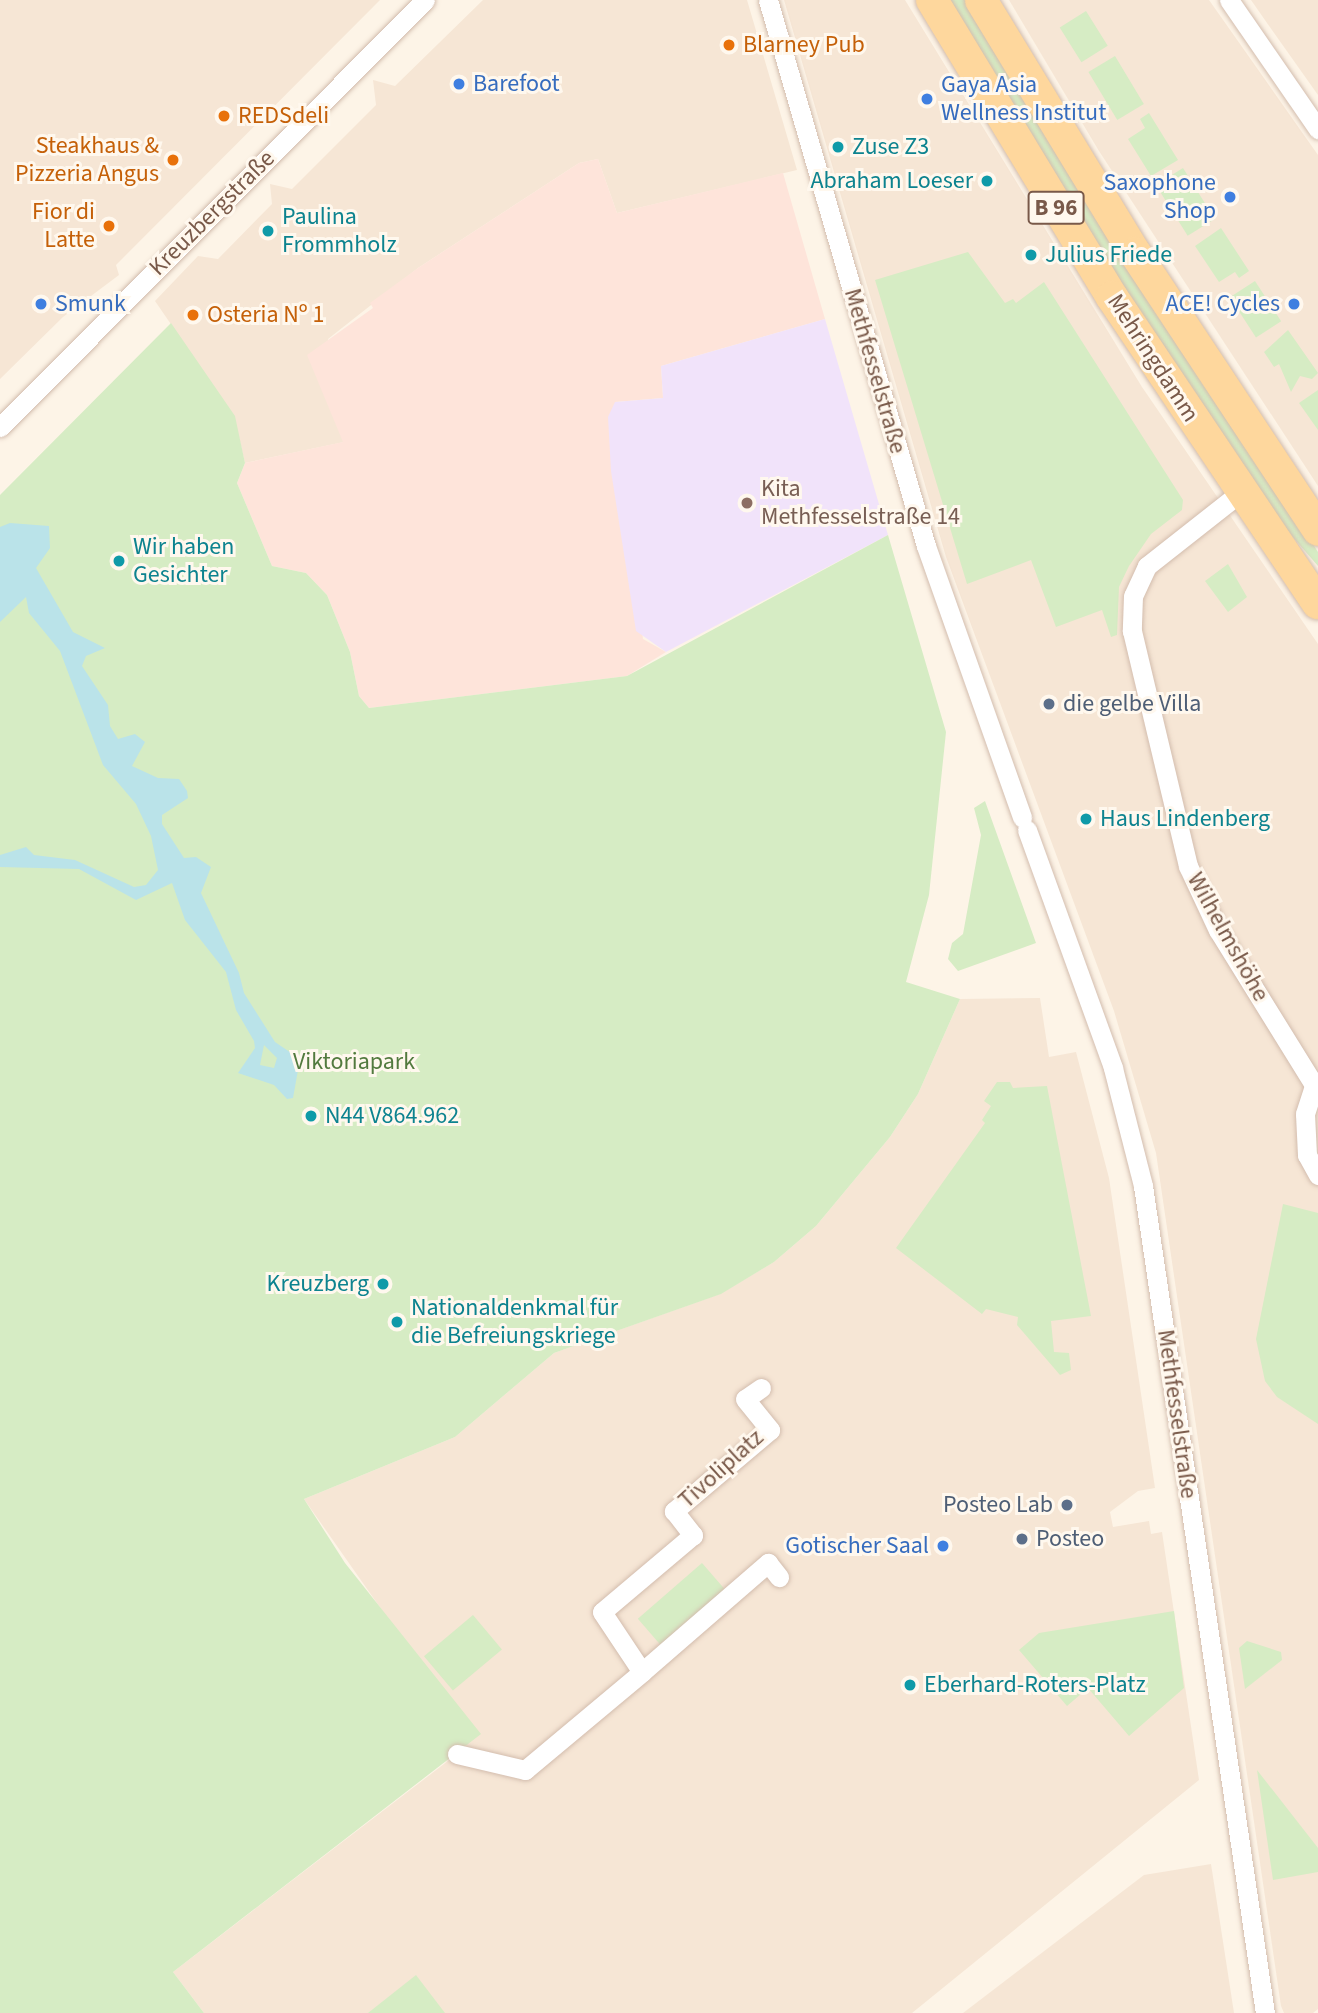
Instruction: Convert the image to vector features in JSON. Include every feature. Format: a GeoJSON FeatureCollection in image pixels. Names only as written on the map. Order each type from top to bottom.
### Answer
{"type":"FeatureCollection","features":[{"type":"Feature","properties":{"kind":"main road","name":"Mehringdamm"},"geometry":{"type":"LineString","coordinates":[[932,0],[1064,221],[1241,492],[1318,603]]}},
{"type":"Feature","properties":{"kind":"main road","name":"Mehringdamm"},"geometry":{"type":"LineString","coordinates":[[981,0],[1142,264],[1318,530]]}},
{"type":"Feature","properties":{"kind":"street","name":"Kreuzbergstraße"},"geometry":{"type":"LineString","coordinates":[[0,427],[425,0]]}},
{"type":"Feature","properties":{"kind":"street","name":"Methfesselstraße"},"geometry":{"type":"LineString","coordinates":[[768,0],[926,546],[1113,1068],[1143,1186],[1265,2013]]}},
{"type":"Feature","properties":{"kind":"street"},"geometry":{"type":"LineString","coordinates":[[1229,0],[1318,129]]}},
{"type":"Feature","properties":{"kind":"street","name":"Wilhelmshöhe"},"geometry":{"type":"LineString","coordinates":[[1241,492],[1147,566],[1133,597],[1132,631],[1188,866],[1218,930],[1315,1090],[1306,1114],[1307,1155],[1318,1175]]}},
{"type":"Feature","properties":{"kind":"street","name":"Tivoliplatz"},"geometry":{"type":"LineString","coordinates":[[642,1672],[602,1612],[693,1535],[674,1511],[770,1430],[745,1399],[761,1388]]}},
{"type":"Feature","properties":{"kind":"street"},"geometry":{"type":"LineString","coordinates":[[457,1754],[525,1770],[768,1563],[779,1577]]}},
{"type":"Feature","properties":{"kind":"shaded area"},"geometry":{"type":"Polygon","coordinates":[[[0,0],[380,0],[116,265],[119,275],[63,317],[0,379],[0,0]]]}},
{"type":"Feature","properties":{"kind":"shaded area"},"geometry":{"type":"Polygon","coordinates":[[[483,0],[747,0],[797,170],[617,213],[598,159],[579,163],[418,268],[328,339],[344,442],[245,463],[234,416],[155,301],[198,256],[218,259],[272,204],[270,184],[292,189],[376,105],[373,80],[395,86],[483,0]]]}},
{"type":"Feature","properties":{"kind":"shaded area"},"geometry":{"type":"Polygon","coordinates":[[[784,0],[905,0],[1142,387],[1318,644],[1318,2009],[1313,2013],[1284,2013],[1281,2006],[1156,1153],[1114,1011],[946,557],[784,0]]]}},
{"type":"Feature","properties":{"kind":"shaded area"},"geometry":{"type":"Polygon","coordinates":[[[1009,0],[1209,0],[1318,155],[1318,486],[1099,151],[1009,0]]]}},
{"type":"Feature","properties":{"kind":"shaded area"},"geometry":{"type":"Polygon","coordinates":[[[1251,0],[1318,0],[1318,95],[1267,23],[1251,0]]]}},
{"type":"Feature","properties":{"kind":"shaded area"},"geometry":{"type":"Polygon","coordinates":[[[598,159],[617,213],[783,173],[825,319],[661,366],[663,398],[615,402],[643,639],[666,652],[627,676],[369,708],[359,696],[350,652],[327,595],[306,573],[272,566],[237,483],[245,463],[343,442],[307,355],[373,308],[370,303],[418,268],[579,163],[598,159]]]}},
{"type":"Feature","properties":{"kind":"shaded area","name":"Kita Methfesselstraße 14"},"geometry":{"type":"Polygon","coordinates":[[[825,319],[888,535],[666,652],[636,631],[611,471],[608,417],[615,402],[663,398],[661,366],[825,319]]]}},
{"type":"Feature","properties":{"kind":"shaded area"},"geometry":{"type":"Polygon","coordinates":[[[1040,998],[1049,1057],[1076,1052],[1109,1178],[1155,1488],[1138,1491],[1110,1512],[1113,1527],[1149,1521],[1151,1534],[1162,1532],[1199,1780],[912,2013],[204,2013],[173,1972],[457,1754],[398,1633],[304,1499],[455,1437],[554,1353],[720,1294],[774,1262],[816,1226],[890,1137],[918,1094],[960,999],[1040,998]]]}},
{"type":"Feature","properties":{"kind":"shaded area"},"geometry":{"type":"Polygon","coordinates":[[[1211,1864],[1234,2013],[963,2013],[1144,1875],[1211,1864]]]}},
{"type":"Feature","properties":{"kind":"green space"},"geometry":{"type":"Polygon","coordinates":[[[947,0],[966,0],[1318,552],[1318,566],[1272,513],[1123,286],[947,0]]]}},
{"type":"Feature","properties":{"kind":"green space"},"geometry":{"type":"Polygon","coordinates":[[[1086,11],[1108,46],[1081,62],[1060,27],[1086,11]]]}},
{"type":"Feature","properties":{"kind":"green space"},"geometry":{"type":"Polygon","coordinates":[[[1115,56],[1144,104],[1117,120],[1088,72],[1115,56]]]}},
{"type":"Feature","properties":{"kind":"green space"},"geometry":{"type":"Polygon","coordinates":[[[1149,113],[1178,160],[1151,176],[1128,139],[1145,128],[1140,119],[1149,113]]]}},
{"type":"Feature","properties":{"kind":"green space"},"geometry":{"type":"Polygon","coordinates":[[[1183,168],[1215,219],[1188,236],[1156,185],[1183,168]]]}},
{"type":"Feature","properties":{"kind":"green space"},"geometry":{"type":"Polygon","coordinates":[[[1221,228],[1249,271],[1239,278],[1235,272],[1219,282],[1195,246],[1221,228]]]}},
{"type":"Feature","properties":{"kind":"green space"},"geometry":{"type":"Polygon","coordinates":[[[968,252],[1005,303],[1013,299],[1016,303],[1044,282],[1183,500],[1182,510],[1151,534],[1129,566],[1119,587],[1117,635],[1111,637],[1102,610],[1056,627],[1031,560],[967,584],[875,280],[968,252]]]}},
{"type":"Feature","properties":{"kind":"green space"},"geometry":{"type":"Polygon","coordinates":[[[1255,281],[1281,321],[1256,338],[1230,297],[1255,281]]]}},
{"type":"Feature","properties":{"kind":"green space","name":"Viktoriapark"},"geometry":{"type":"Polygon","coordinates":[[[171,323],[235,416],[245,463],[237,483],[272,566],[306,573],[327,595],[350,652],[359,696],[369,708],[627,676],[888,535],[946,732],[929,895],[906,982],[960,999],[918,1094],[890,1137],[816,1226],[774,1262],[721,1294],[554,1353],[455,1437],[304,1499],[345,1563],[481,1734],[173,1972],[204,2013],[0,2013],[0,495],[171,323]]]}},
{"type":"Feature","properties":{"kind":"green space"},"geometry":{"type":"Polygon","coordinates":[[[1288,330],[1318,373],[1312,379],[1300,376],[1291,392],[1279,364],[1274,367],[1264,352],[1288,330]]]}},
{"type":"Feature","properties":{"kind":"green space"},"geometry":{"type":"Polygon","coordinates":[[[1318,390],[1318,430],[1299,403],[1318,390]]]}},
{"type":"Feature","properties":{"kind":"green space"},"geometry":{"type":"Polygon","coordinates":[[[1228,564],[1247,597],[1228,612],[1205,581],[1228,564]]]}},
{"type":"Feature","properties":{"kind":"green space"},"geometry":{"type":"Polygon","coordinates":[[[985,801],[1036,943],[958,971],[948,959],[952,943],[963,934],[981,835],[974,808],[985,801]]]}},
{"type":"Feature","properties":{"kind":"green space"},"geometry":{"type":"Polygon","coordinates":[[[997,1082],[1010,1082],[1013,1088],[1047,1086],[1091,1316],[1051,1321],[1054,1352],[1069,1353],[1071,1370],[1060,1375],[1017,1325],[1018,1317],[986,1309],[982,1314],[896,1248],[985,1123],[982,1120],[991,1106],[984,1101],[997,1082]]]}},
{"type":"Feature","properties":{"kind":"green space"},"geometry":{"type":"Polygon","coordinates":[[[1283,1204],[1318,1213],[1318,1424],[1277,1397],[1265,1381],[1256,1339],[1283,1204]]]}},
{"type":"Feature","properties":{"kind":"green space"},"geometry":{"type":"Polygon","coordinates":[[[702,1563],[725,1589],[661,1645],[638,1619],[702,1563]]]}},
{"type":"Feature","properties":{"kind":"green space"},"geometry":{"type":"Polygon","coordinates":[[[1174,1611],[1184,1688],[1129,1736],[1088,1688],[1067,1706],[1019,1650],[1039,1633],[1174,1611]]]}},
{"type":"Feature","properties":{"kind":"green space"},"geometry":{"type":"Polygon","coordinates":[[[473,1615],[502,1649],[453,1691],[424,1656],[473,1615]]]}},
{"type":"Feature","properties":{"kind":"green space"},"geometry":{"type":"Polygon","coordinates":[[[1247,1641],[1281,1652],[1282,1660],[1245,1689],[1239,1648],[1247,1641]]]}},
{"type":"Feature","properties":{"kind":"green space"},"geometry":{"type":"Polygon","coordinates":[[[1257,1770],[1318,1848],[1318,1872],[1273,1880],[1257,1770]]]}},
{"type":"Feature","properties":{"kind":"green space"},"geometry":{"type":"Polygon","coordinates":[[[416,1975],[445,2013],[368,2013],[416,1975]]]}},
{"type":"Feature","properties":{"kind":"water"},"geometry":{"type":"Polygon","coordinates":[[[10,523],[49,526],[50,548],[36,568],[73,632],[105,648],[86,656],[82,666],[108,705],[110,726],[118,739],[135,734],[145,742],[132,766],[158,778],[179,779],[187,791],[188,798],[162,815],[162,824],[184,858],[196,857],[211,867],[201,893],[239,973],[244,993],[275,1042],[300,1059],[293,1098],[287,1099],[274,1085],[238,1073],[255,1048],[254,1041],[236,1010],[226,972],[185,920],[172,883],[136,900],[79,869],[0,867],[0,855],[26,847],[34,855],[75,860],[134,887],[146,885],[158,870],[151,836],[136,804],[103,765],[60,651],[29,613],[26,597],[0,622],[0,527],[10,523]],[[264,1045],[260,1065],[274,1068],[277,1058],[264,1045]]]}},
{"type":"Feature","properties":{"kind":"place","name":"Blarney Pub"},"geometry":{"type":"Point","coordinates":[729,45]}},
{"type":"Feature","properties":{"kind":"place","name":"Barefoot"},"geometry":{"type":"Point","coordinates":[459,84]}},
{"type":"Feature","properties":{"kind":"place","name":"Gaya Asia Wellness Institut"},"geometry":{"type":"Point","coordinates":[927,99]}},
{"type":"Feature","properties":{"kind":"place","name":"REDSdeli"},"geometry":{"type":"Point","coordinates":[224,116]}},
{"type":"Feature","properties":{"kind":"place","name":"Zuse Z3"},"geometry":{"type":"Point","coordinates":[838,147]}},
{"type":"Feature","properties":{"kind":"place","name":"Steakhaus & Pizzeria Angus"},"geometry":{"type":"Point","coordinates":[173,160]}},
{"type":"Feature","properties":{"kind":"place","name":"Abraham Loeser"},"geometry":{"type":"Point","coordinates":[987,181]}},
{"type":"Feature","properties":{"kind":"place","name":"Saxophone Shop"},"geometry":{"type":"Point","coordinates":[1230,197]}},
{"type":"Feature","properties":{"kind":"place","name":"Fior di Latte"},"geometry":{"type":"Point","coordinates":[109,226]}},
{"type":"Feature","properties":{"kind":"place","name":"Paulina Frommholz"},"geometry":{"type":"Point","coordinates":[268,231]}},
{"type":"Feature","properties":{"kind":"place","name":"Julius Friede"},"geometry":{"type":"Point","coordinates":[1031,255]}},
{"type":"Feature","properties":{"kind":"place","name":"Smunk"},"geometry":{"type":"Point","coordinates":[41,304]}},
{"type":"Feature","properties":{"kind":"place","name":"ACE! Cycles"},"geometry":{"type":"Point","coordinates":[1294,304]}},
{"type":"Feature","properties":{"kind":"place","name":"Osteria Nº 1"},"geometry":{"type":"Point","coordinates":[193,315]}},
{"type":"Feature","properties":{"kind":"place","name":"Kita Methfesselstraße 14"},"geometry":{"type":"Point","coordinates":[747,503]}},
{"type":"Feature","properties":{"kind":"place","name":"Wir haben Gesichter"},"geometry":{"type":"Point","coordinates":[119,561]}},
{"type":"Feature","properties":{"kind":"place","name":"die gelbe Villa"},"geometry":{"type":"Point","coordinates":[1049,704]}},
{"type":"Feature","properties":{"kind":"place","name":"Haus Lindenberg"},"geometry":{"type":"Point","coordinates":[1086,819]}},
{"type":"Feature","properties":{"kind":"place","name":"N44 V864.962"},"geometry":{"type":"Point","coordinates":[311,1116]}},
{"type":"Feature","properties":{"kind":"place","name":"Kreuzberg"},"geometry":{"type":"Point","coordinates":[383,1284]}},
{"type":"Feature","properties":{"kind":"place","name":"Nationaldenkmal für die Befreiungskriege"},"geometry":{"type":"Point","coordinates":[397,1322]}},
{"type":"Feature","properties":{"kind":"place","name":"Posteo Lab"},"geometry":{"type":"Point","coordinates":[1067,1505]}},
{"type":"Feature","properties":{"kind":"place","name":"Posteo"},"geometry":{"type":"Point","coordinates":[1022,1539]}},
{"type":"Feature","properties":{"kind":"place","name":"Gotischer Saal"},"geometry":{"type":"Point","coordinates":[943,1546]}},
{"type":"Feature","properties":{"kind":"place","name":"Eberhard-Roters-Platz"},"geometry":{"type":"Point","coordinates":[910,1685]}}]}
